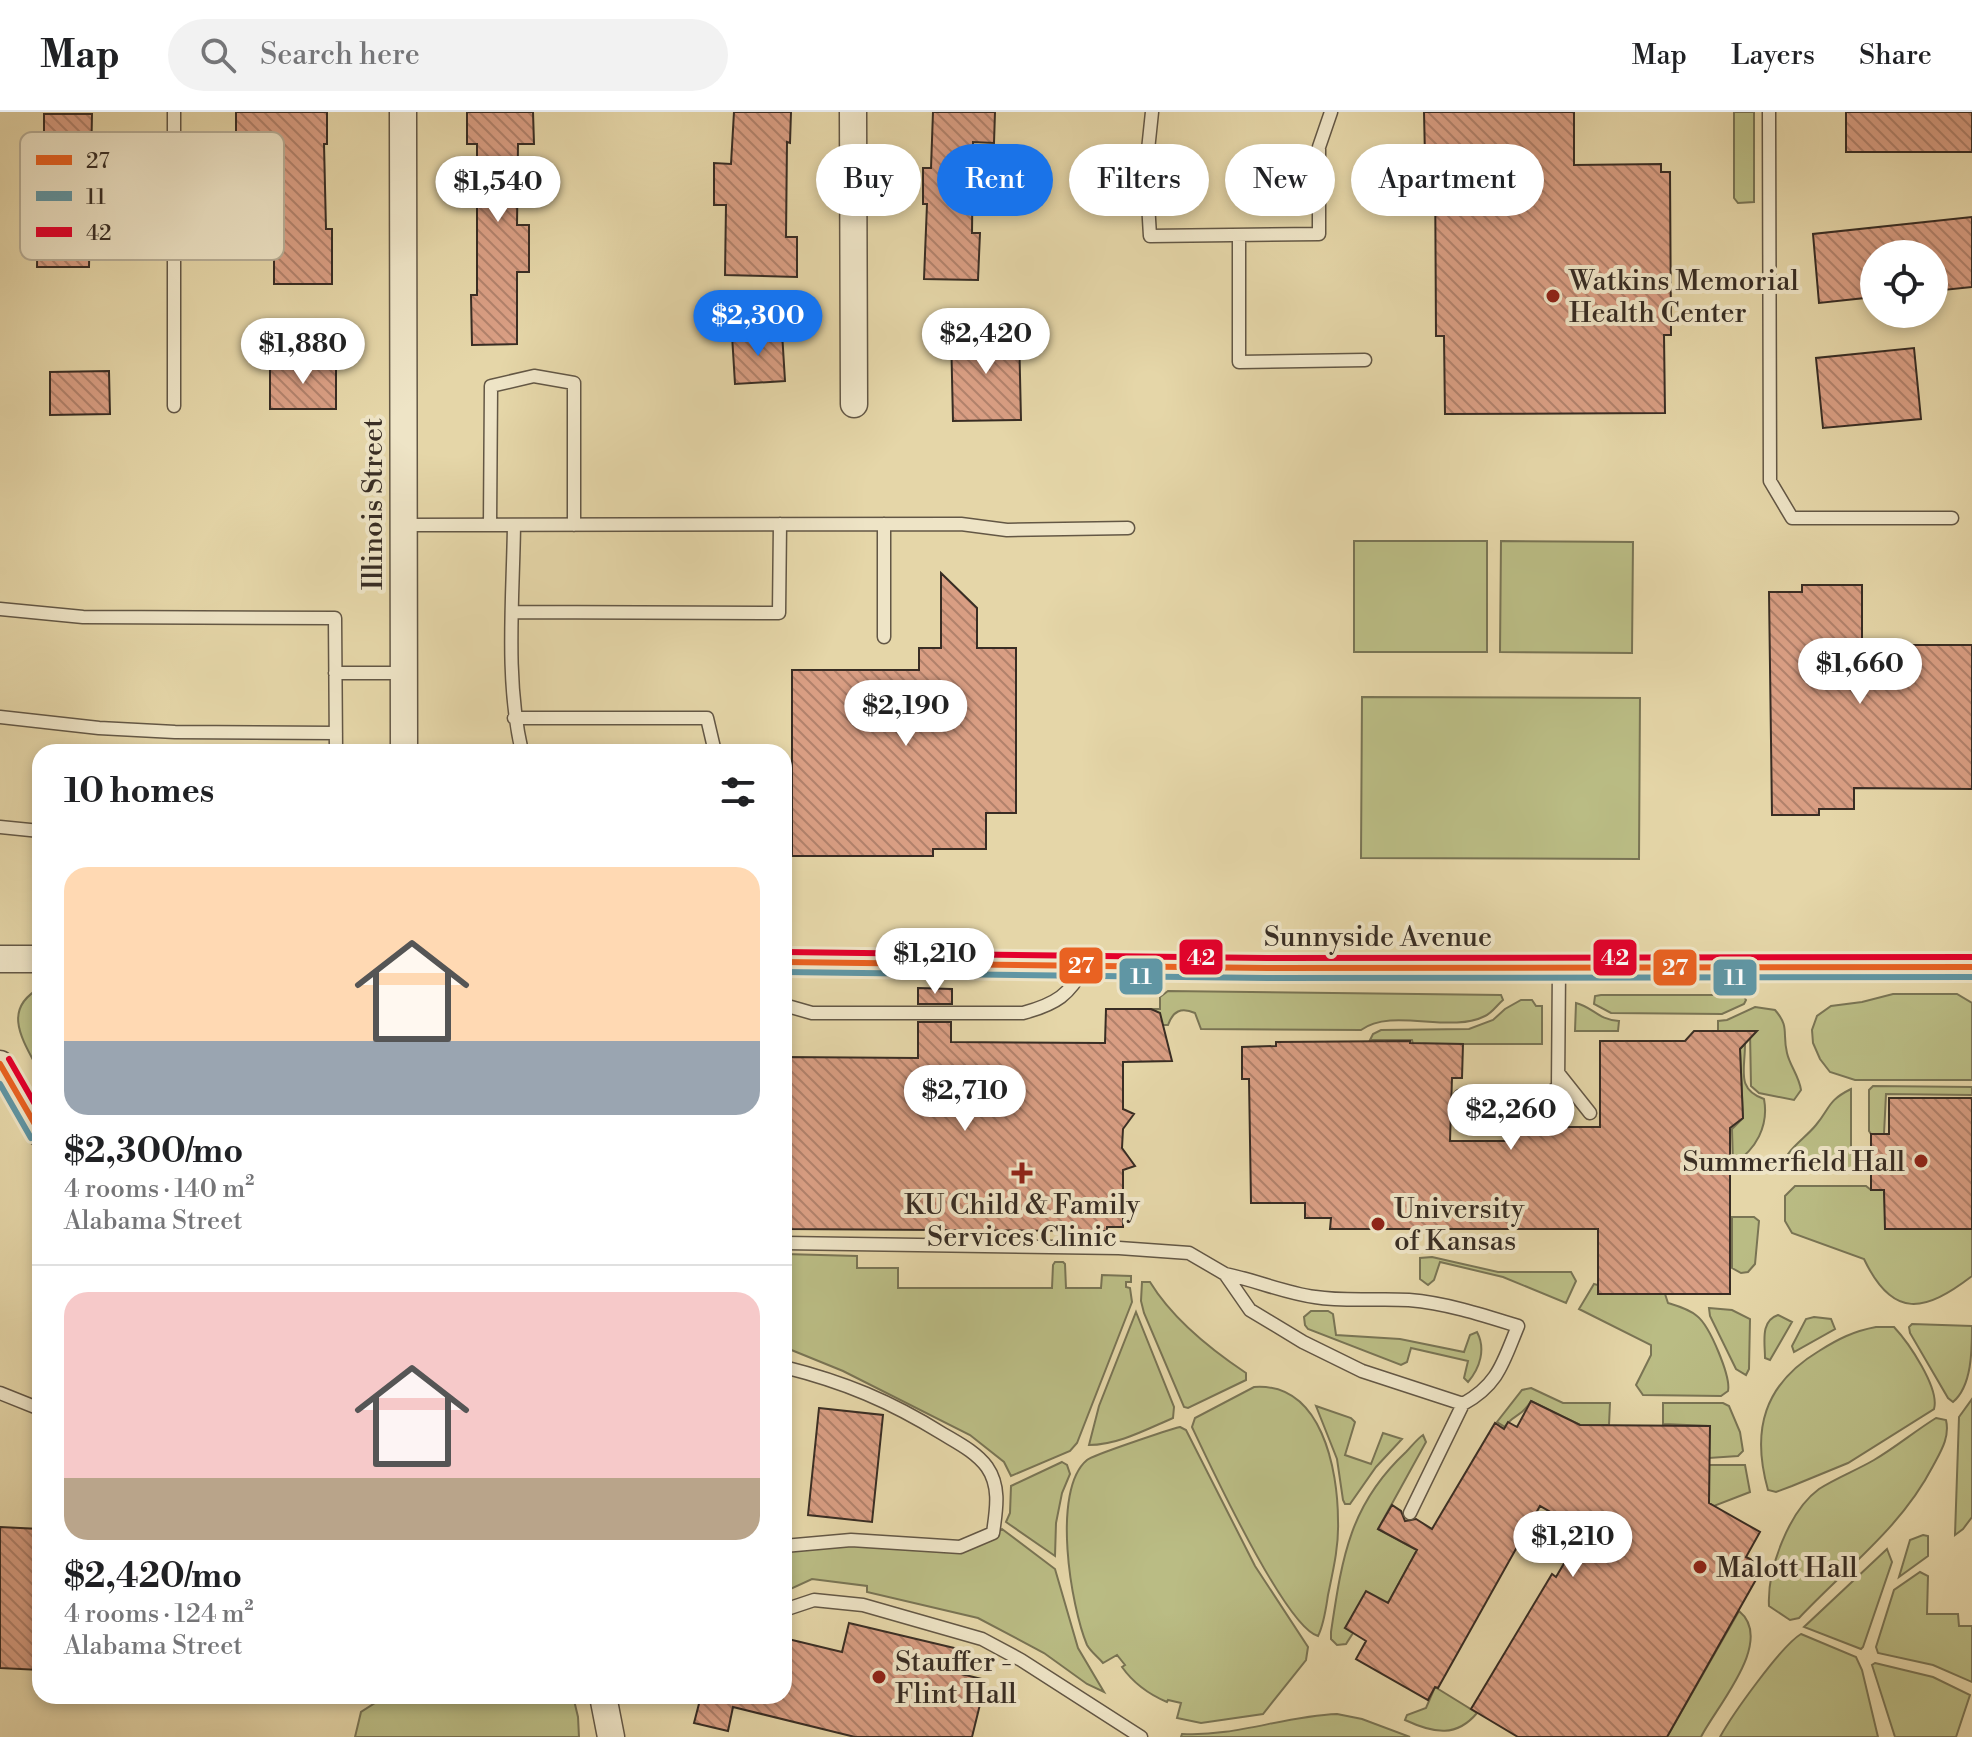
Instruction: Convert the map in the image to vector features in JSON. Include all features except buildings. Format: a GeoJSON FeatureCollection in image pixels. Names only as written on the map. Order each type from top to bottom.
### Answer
{"type":"FeatureCollection","features":[{"type":"Feature","properties":{"kind":"street","name":"Illinois Street"},"geometry":{"type":"LineString","coordinates":[[403,112],[404,744]]}},
{"type":"Feature","properties":{"kind":"street"},"geometry":{"type":"LineString","coordinates":[[853,112],[854,404]]}},
{"type":"Feature","properties":{"kind":"street"},"geometry":{"type":"LineString","coordinates":[[0,959],[32,959]]}},
{"type":"Feature","properties":{"kind":"street","name":"Sunnyside Avenue"},"geometry":{"type":"LineString","coordinates":[[792,962],[1267,968],[1972,967]]}},
{"type":"Feature","properties":{"kind":"street"},"geometry":{"type":"LineString","coordinates":[[0,1064],[32,1119]]}},
{"type":"Feature","properties":{"kind":"street"},"geometry":{"type":"LineString","coordinates":[[605,1704],[611,1737]]}},
{"type":"Feature","properties":{"kind":"lane"},"geometry":{"type":"LineString","coordinates":[[1152,112],[1146,169],[1150,236],[1319,234],[1319,147],[1331,112]]}},
{"type":"Feature","properties":{"kind":"lane"},"geometry":{"type":"LineString","coordinates":[[1769,112],[1770,481],[1792,518],[1952,518]]}},
{"type":"Feature","properties":{"kind":"lane"},"geometry":{"type":"LineString","coordinates":[[1239,235],[1239,362],[1365,360]]}},
{"type":"Feature","properties":{"kind":"lane"},"geometry":{"type":"LineString","coordinates":[[174,260],[174,406]]}},
{"type":"Feature","properties":{"kind":"lane"},"geometry":{"type":"LineString","coordinates":[[490,525],[491,386],[534,376],[574,383],[574,525]]}},
{"type":"Feature","properties":{"kind":"lane"},"geometry":{"type":"LineString","coordinates":[[513,612],[779,613],[780,524]]}},
{"type":"Feature","properties":{"kind":"lane"},"geometry":{"type":"LineString","coordinates":[[884,524],[884,637]]}},
{"type":"Feature","properties":{"kind":"lane"},"geometry":{"type":"LineString","coordinates":[[404,525],[961,524],[1007,530],[1128,528]]}},
{"type":"Feature","properties":{"kind":"lane"},"geometry":{"type":"LineString","coordinates":[[514,525],[514,718],[520,744]]}},
{"type":"Feature","properties":{"kind":"lane"},"geometry":{"type":"LineString","coordinates":[[0,609],[83,617],[335,618],[336,744]]}},
{"type":"Feature","properties":{"kind":"lane"},"geometry":{"type":"LineString","coordinates":[[335,673],[404,673]]}},
{"type":"Feature","properties":{"kind":"lane"},"geometry":{"type":"LineString","coordinates":[[0,717],[99,728],[175,732],[336,733]]}},
{"type":"Feature","properties":{"kind":"lane"},"geometry":{"type":"LineString","coordinates":[[514,718],[707,718],[713,744]]}},
{"type":"Feature","properties":{"kind":"lane"},"geometry":{"type":"LineString","coordinates":[[0,827],[32,830]]}},
{"type":"Feature","properties":{"kind":"lane"},"geometry":{"type":"LineString","coordinates":[[792,1007],[812,1013],[1023,1013],[1045,1007],[1065,995],[1075,985],[1085,965]]}},
{"type":"Feature","properties":{"kind":"lane"},"geometry":{"type":"LineString","coordinates":[[1460,1096],[1545,1096],[1558,1087],[1559,968]]}},
{"type":"Feature","properties":{"kind":"lane"},"geometry":{"type":"LineString","coordinates":[[1559,1074],[1590,1113]]}},
{"type":"Feature","properties":{"kind":"lane"},"geometry":{"type":"LineString","coordinates":[[792,1243],[1119,1248],[1189,1253],[1225,1274],[1257,1280],[1285,1292],[1318,1298],[1412,1300],[1518,1326],[1497,1377],[1483,1393],[1463,1404],[1410,1513]]}},
{"type":"Feature","properties":{"kind":"lane"},"geometry":{"type":"LineString","coordinates":[[1225,1274],[1250,1310],[1303,1342],[1362,1371],[1463,1404]]}},
{"type":"Feature","properties":{"kind":"lane"},"geometry":{"type":"LineString","coordinates":[[792,1369],[834,1379],[903,1409],[970,1450],[988,1468],[998,1500],[993,1533],[960,1547],[851,1540],[792,1545]]}},
{"type":"Feature","properties":{"kind":"lane"},"geometry":{"type":"LineString","coordinates":[[0,1393],[32,1406]]}},
{"type":"Feature","properties":{"kind":"lane"},"geometry":{"type":"LineString","coordinates":[[792,1607],[814,1600],[863,1605],[982,1639],[1021,1660],[1141,1737]]}},
{"type":"Feature","properties":{"kind":"green space"},"geometry":{"type":"Polygon","coordinates":[[[1734,112],[1754,112],[1754,202],[1738,203],[1734,198],[1734,112]]]}},
{"type":"Feature","properties":{"kind":"green space"},"geometry":{"type":"Polygon","coordinates":[[[1354,541],[1487,541],[1487,652],[1354,652],[1354,541]]]}},
{"type":"Feature","properties":{"kind":"green space"},"geometry":{"type":"Polygon","coordinates":[[[1501,541],[1633,542],[1632,653],[1500,652],[1501,541]]]}},
{"type":"Feature","properties":{"kind":"green space"},"geometry":{"type":"Polygon","coordinates":[[[1362,697],[1640,698],[1639,859],[1361,858],[1362,697]]]}},
{"type":"Feature","properties":{"kind":"green space"},"geometry":{"type":"Polygon","coordinates":[[[1168,991],[1501,995],[1503,1000],[1485,1016],[1455,1023],[1389,1021],[1361,1030],[1201,1029],[1195,1013],[1186,1010],[1175,1013],[1168,1025],[1160,1025],[1157,1012],[1151,1009],[1160,1009],[1160,997],[1168,991]]]}},
{"type":"Feature","properties":{"kind":"green space"},"geometry":{"type":"Polygon","coordinates":[[[32,994],[32,1057],[22,1038],[18,1016],[32,994]]]}},
{"type":"Feature","properties":{"kind":"green space"},"geometry":{"type":"Polygon","coordinates":[[[1893,994],[1957,994],[1972,1003],[1972,1080],[1855,1080],[1830,1072],[1813,1043],[1812,1030],[1817,1016],[1831,1006],[1893,994]]]}},
{"type":"Feature","properties":{"kind":"green space"},"geometry":{"type":"Polygon","coordinates":[[[1743,995],[1746,1000],[1744,1004],[1722,1014],[1611,1013],[1594,1004],[1595,996],[1743,995]]]}},
{"type":"Feature","properties":{"kind":"green space"},"geometry":{"type":"Polygon","coordinates":[[[1521,1000],[1532,1000],[1536,1006],[1542,1006],[1542,1044],[1413,1044],[1412,1040],[1370,1040],[1373,1034],[1381,1030],[1469,1029],[1493,1020],[1521,1000]]]}},
{"type":"Feature","properties":{"kind":"green space"},"geometry":{"type":"Polygon","coordinates":[[[1576,1003],[1619,1021],[1618,1031],[1575,1031],[1576,1003]]]}},
{"type":"Feature","properties":{"kind":"green space"},"geometry":{"type":"Polygon","coordinates":[[[1755,1007],[1775,1010],[1782,1021],[1787,1053],[1801,1090],[1794,1100],[1759,1093],[1751,1086],[1750,1032],[1718,1031],[1718,1021],[1755,1007]]]}},
{"type":"Feature","properties":{"kind":"green space"},"geometry":{"type":"Polygon","coordinates":[[[1745,1044],[1744,1078],[1749,1090],[1764,1099],[1764,1119],[1754,1144],[1733,1164],[1732,1129],[1743,1118],[1740,1049],[1745,1044]]]}},
{"type":"Feature","properties":{"kind":"green space"},"geometry":{"type":"Polygon","coordinates":[[[1873,1086],[1972,1087],[1972,1095],[1886,1094],[1884,1134],[1871,1134],[1869,1090],[1873,1086]]]}},
{"type":"Feature","properties":{"kind":"green space"},"geometry":{"type":"Polygon","coordinates":[[[1851,1089],[1851,1154],[1864,1154],[1864,1169],[1801,1168],[1792,1164],[1788,1154],[1794,1146],[1816,1125],[1833,1101],[1851,1089]]]}},
{"type":"Feature","properties":{"kind":"green space"},"geometry":{"type":"Polygon","coordinates":[[[1795,1186],[1866,1186],[1871,1190],[1884,1190],[1886,1229],[1972,1229],[1972,1276],[1925,1303],[1899,1301],[1875,1279],[1864,1259],[1792,1233],[1785,1221],[1785,1196],[1795,1186]]]}},
{"type":"Feature","properties":{"kind":"green space"},"geometry":{"type":"Polygon","coordinates":[[[1732,1217],[1754,1217],[1759,1221],[1755,1264],[1748,1272],[1741,1273],[1732,1268],[1732,1217]]]}},
{"type":"Feature","properties":{"kind":"green space"},"geometry":{"type":"Polygon","coordinates":[[[792,1254],[857,1256],[857,1268],[898,1268],[898,1288],[1052,1288],[1055,1262],[1065,1264],[1066,1288],[1101,1288],[1102,1275],[1131,1276],[1131,1282],[1126,1282],[1126,1287],[1130,1288],[1132,1302],[1077,1443],[1070,1451],[1011,1476],[1004,1462],[970,1435],[843,1371],[792,1350],[792,1254]]]}},
{"type":"Feature","properties":{"kind":"green space"},"geometry":{"type":"Polygon","coordinates":[[[1432,1257],[1498,1272],[1571,1272],[1576,1281],[1566,1303],[1503,1277],[1440,1262],[1434,1280],[1428,1285],[1420,1279],[1420,1258],[1432,1257]]]}},
{"type":"Feature","properties":{"kind":"green space"},"geometry":{"type":"Polygon","coordinates":[[[1142,1282],[1150,1282],[1181,1320],[1246,1373],[1246,1380],[1188,1408],[1184,1407],[1144,1313],[1142,1282]]]}},
{"type":"Feature","properties":{"kind":"green space"},"geometry":{"type":"Polygon","coordinates":[[[1594,1284],[1598,1285],[1602,1294],[1665,1294],[1668,1303],[1697,1316],[1708,1330],[1718,1352],[1728,1391],[1721,1396],[1643,1395],[1636,1385],[1651,1355],[1651,1345],[1579,1309],[1594,1284]]]}},
{"type":"Feature","properties":{"kind":"green space"},"geometry":{"type":"Polygon","coordinates":[[[1709,1308],[1732,1310],[1750,1319],[1749,1369],[1746,1375],[1736,1369],[1709,1308]]]}},
{"type":"Feature","properties":{"kind":"green space"},"geometry":{"type":"Polygon","coordinates":[[[1311,1311],[1333,1314],[1336,1335],[1400,1339],[1464,1352],[1470,1335],[1477,1332],[1481,1352],[1476,1371],[1468,1382],[1464,1378],[1468,1361],[1411,1348],[1407,1362],[1401,1365],[1308,1329],[1304,1317],[1311,1311]]]}},
{"type":"Feature","properties":{"kind":"green space"},"geometry":{"type":"Polygon","coordinates":[[[1136,1312],[1174,1407],[1173,1418],[1121,1439],[1089,1445],[1099,1406],[1136,1312]]]}},
{"type":"Feature","properties":{"kind":"green space"},"geometry":{"type":"Polygon","coordinates":[[[1778,1315],[1792,1322],[1770,1360],[1765,1358],[1766,1327],[1778,1315]]]}},
{"type":"Feature","properties":{"kind":"green space"},"geometry":{"type":"Polygon","coordinates":[[[1806,1319],[1831,1319],[1835,1329],[1794,1352],[1792,1346],[1806,1319]]]}},
{"type":"Feature","properties":{"kind":"green space"},"geometry":{"type":"Polygon","coordinates":[[[1912,1324],[1972,1326],[1967,1377],[1953,1402],[1910,1333],[1912,1324]]]}},
{"type":"Feature","properties":{"kind":"green space"},"geometry":{"type":"Polygon","coordinates":[[[1876,1327],[1894,1327],[1907,1343],[1928,1378],[1935,1400],[1934,1409],[1848,1463],[1776,1492],[1768,1490],[1761,1448],[1762,1428],[1774,1394],[1785,1378],[1819,1351],[1846,1336],[1876,1327]]]}},
{"type":"Feature","properties":{"kind":"green space"},"geometry":{"type":"Polygon","coordinates":[[[1254,1387],[1277,1389],[1296,1399],[1322,1433],[1329,1455],[1337,1500],[1338,1540],[1318,1636],[1304,1626],[1269,1576],[1192,1427],[1195,1418],[1254,1387]]]}},
{"type":"Feature","properties":{"kind":"green space"},"geometry":{"type":"Polygon","coordinates":[[[1531,1388],[1563,1403],[1610,1403],[1609,1425],[1580,1425],[1531,1401],[1505,1427],[1497,1422],[1522,1390],[1531,1388]]]}},
{"type":"Feature","properties":{"kind":"green space"},"geometry":{"type":"Polygon","coordinates":[[[1972,1399],[1972,1517],[1955,1535],[1959,1417],[1972,1399]]]}},
{"type":"Feature","properties":{"kind":"green space"},"geometry":{"type":"Polygon","coordinates":[[[1663,1403],[1723,1403],[1729,1406],[1740,1432],[1743,1451],[1738,1456],[1709,1458],[1709,1426],[1663,1424],[1663,1403]]]}},
{"type":"Feature","properties":{"kind":"green space"},"geometry":{"type":"Polygon","coordinates":[[[1316,1406],[1355,1422],[1345,1455],[1371,1464],[1383,1433],[1402,1439],[1376,1467],[1350,1504],[1345,1504],[1343,1500],[1337,1459],[1316,1406]]]}},
{"type":"Feature","properties":{"kind":"green space"},"geometry":{"type":"Polygon","coordinates":[[[1936,1418],[1946,1420],[1947,1432],[1942,1449],[1920,1488],[1889,1528],[1799,1618],[1790,1620],[1769,1606],[1772,1575],[1782,1542],[1808,1499],[1819,1489],[1874,1460],[1936,1418]]]}},
{"type":"Feature","properties":{"kind":"green space"},"geometry":{"type":"Polygon","coordinates":[[[1180,1427],[1186,1430],[1255,1566],[1308,1647],[1306,1660],[1263,1714],[1201,1723],[1177,1718],[1181,1703],[1167,1702],[1142,1688],[1131,1679],[1117,1655],[1103,1663],[1090,1650],[1081,1627],[1070,1578],[1067,1522],[1076,1475],[1092,1457],[1180,1427]]]}},
{"type":"Feature","properties":{"kind":"green space"},"geometry":{"type":"Polygon","coordinates":[[[1423,1435],[1426,1442],[1378,1529],[1417,1550],[1388,1603],[1345,1628],[1353,1633],[1346,1644],[1337,1645],[1331,1639],[1331,1632],[1351,1534],[1372,1492],[1423,1435]]]}},
{"type":"Feature","properties":{"kind":"green space"},"geometry":{"type":"Polygon","coordinates":[[[1062,1462],[1067,1465],[1070,1474],[1062,1493],[1056,1523],[1055,1556],[1006,1522],[1010,1513],[1011,1486],[1062,1462]]]}},
{"type":"Feature","properties":{"kind":"green space"},"geometry":{"type":"Polygon","coordinates":[[[1709,1465],[1745,1465],[1750,1492],[1714,1506],[1709,1503],[1709,1465]]]}},
{"type":"Feature","properties":{"kind":"green space"},"geometry":{"type":"Polygon","coordinates":[[[1002,1529],[1055,1569],[1078,1648],[1104,1692],[1087,1684],[1044,1653],[978,1618],[867,1592],[867,1586],[812,1579],[792,1588],[792,1545],[928,1547],[986,1541],[1002,1529]]]}},
{"type":"Feature","properties":{"kind":"green space"},"geometry":{"type":"Polygon","coordinates":[[[1928,1536],[1928,1556],[1899,1577],[1910,1540],[1928,1536]]]}},
{"type":"Feature","properties":{"kind":"green space"},"geometry":{"type":"Polygon","coordinates":[[[1887,1549],[1892,1562],[1861,1649],[1804,1627],[1887,1549]]]}},
{"type":"Feature","properties":{"kind":"green space"},"geometry":{"type":"Polygon","coordinates":[[[1920,1572],[1928,1576],[1927,1614],[1958,1614],[1959,1626],[1972,1626],[1972,1682],[1933,1665],[1878,1653],[1876,1647],[1894,1590],[1920,1572]]]}},
{"type":"Feature","properties":{"kind":"green space"},"geometry":{"type":"Polygon","coordinates":[[[1739,1611],[1749,1624],[1751,1639],[1747,1656],[1729,1692],[1701,1737],[1667,1737],[1739,1611]]]}},
{"type":"Feature","properties":{"kind":"green space"},"geometry":{"type":"Polygon","coordinates":[[[1801,1634],[1856,1657],[1878,1737],[1720,1737],[1770,1666],[1801,1634]]]}},
{"type":"Feature","properties":{"kind":"green space"},"geometry":{"type":"Polygon","coordinates":[[[1875,1663],[1933,1677],[1970,1695],[1956,1737],[1895,1737],[1872,1665],[1875,1663]]]}},
{"type":"Feature","properties":{"kind":"green space"},"geometry":{"type":"Polygon","coordinates":[[[1435,1687],[1477,1713],[1462,1726],[1445,1731],[1405,1720],[1407,1715],[1426,1708],[1435,1687]]]}},
{"type":"Feature","properties":{"kind":"green space"},"geometry":{"type":"Polygon","coordinates":[[[374,1704],[575,1704],[579,1737],[355,1737],[361,1712],[374,1704]]]}},
{"type":"Feature","properties":{"kind":"green space"},"geometry":{"type":"Polygon","coordinates":[[[1337,1714],[1362,1719],[1410,1737],[1181,1737],[1182,1734],[1240,1730],[1298,1718],[1337,1714]]]}},
{"type":"Feature","properties":{"kind":"transit line","name":"42"},"geometry":{"type":"LineString","coordinates":[[792,952],[1267,958],[1972,957]]}},
{"type":"Feature","properties":{"kind":"transit line","name":"27"},"geometry":{"type":"LineString","coordinates":[[792,962],[1267,968],[1972,967]]}},
{"type":"Feature","properties":{"kind":"transit line","name":"11"},"geometry":{"type":"LineString","coordinates":[[792,972],[1267,978],[1972,977]]}},
{"type":"Feature","properties":{"kind":"transit line","name":"42"},"geometry":{"type":"LineString","coordinates":[[9,1059],[32,1099]]}},
{"type":"Feature","properties":{"kind":"transit line","name":"27"},"geometry":{"type":"LineString","coordinates":[[0,1064],[32,1119]]}},
{"type":"Feature","properties":{"kind":"transit line","name":"11"},"geometry":{"type":"LineString","coordinates":[[0,1084],[31,1138]]}},
{"type":"Feature","properties":{"kind":"place","name":"Watkins Memorial Health Center"},"geometry":{"type":"Point","coordinates":[1553,296]}},
{"type":"Feature","properties":{"kind":"place","name":"Summerfield Hall"},"geometry":{"type":"Point","coordinates":[1921,1161]}},
{"type":"Feature","properties":{"kind":"place","name":"KU Child & Family Services Clinic"},"geometry":{"type":"Point","coordinates":[1022,1173]}},
{"type":"Feature","properties":{"kind":"place","name":"University of Kansas"},"geometry":{"type":"Point","coordinates":[1378,1224]}},
{"type":"Feature","properties":{"kind":"place","name":"Malott Hall"},"geometry":{"type":"Point","coordinates":[1700,1567]}},
{"type":"Feature","properties":{"kind":"place","name":"Stauffer - Flint Hall"},"geometry":{"type":"Point","coordinates":[879,1677]}}]}
